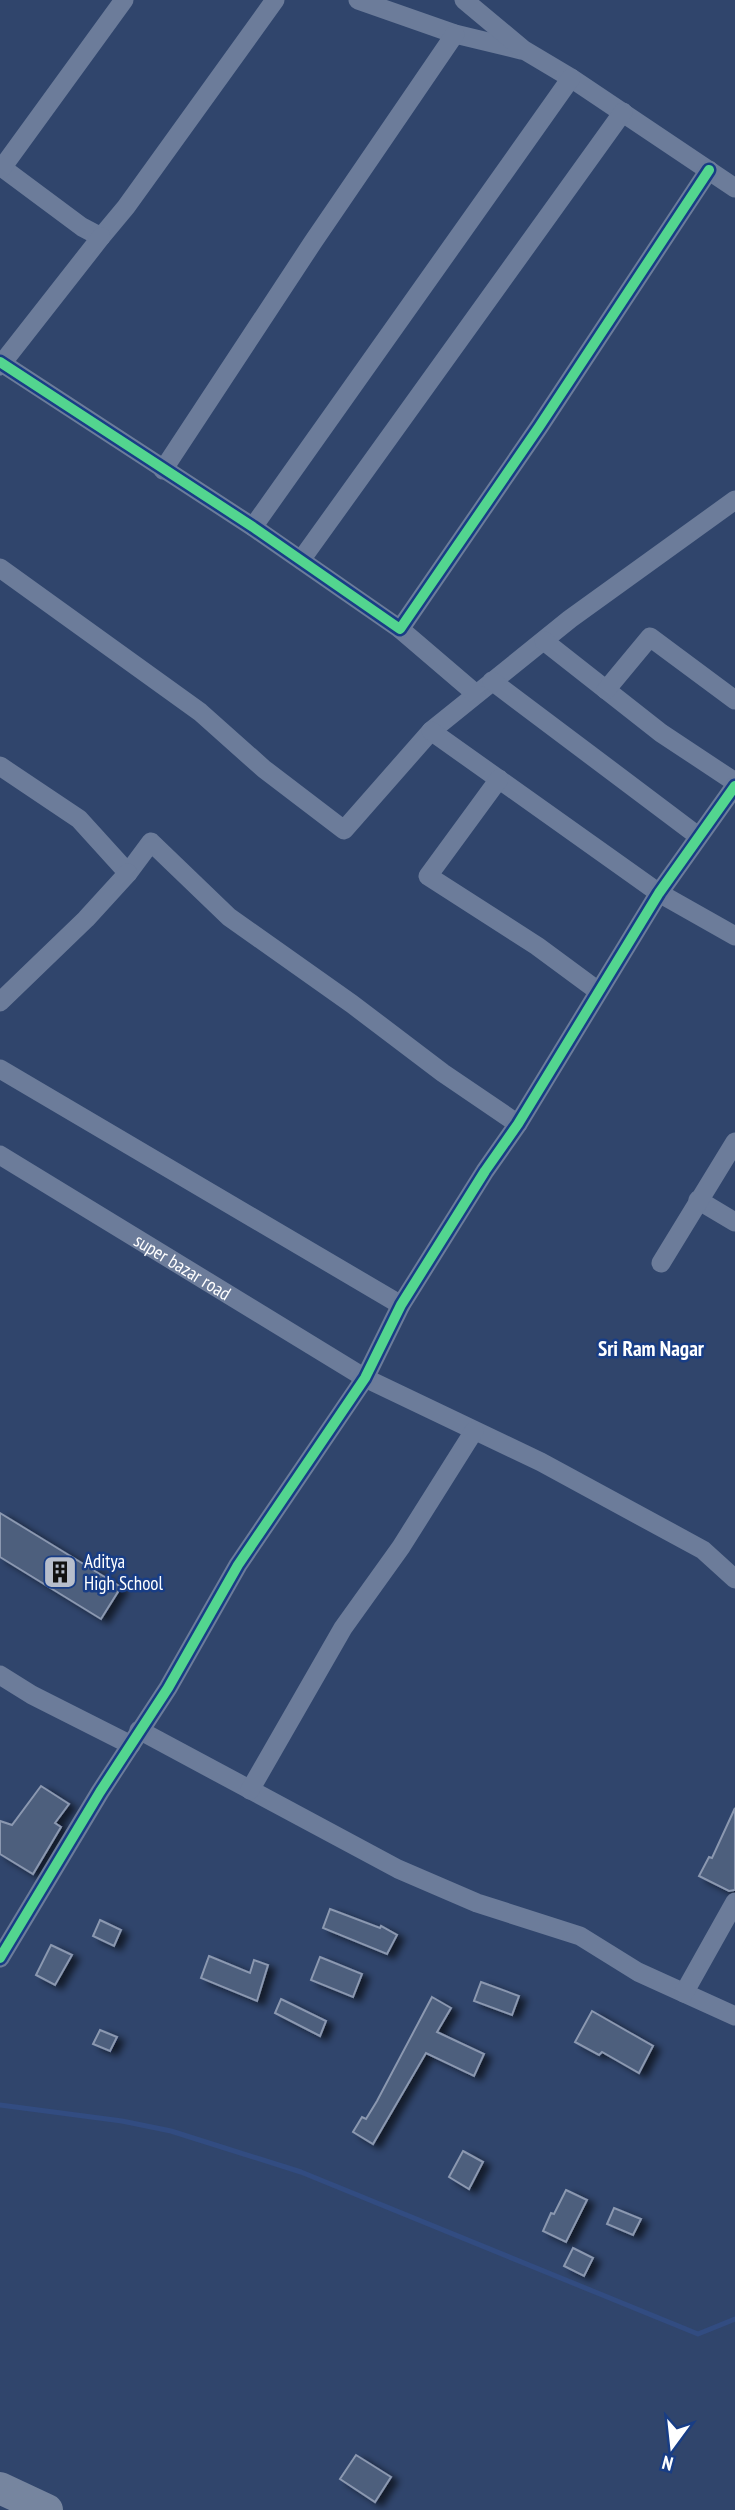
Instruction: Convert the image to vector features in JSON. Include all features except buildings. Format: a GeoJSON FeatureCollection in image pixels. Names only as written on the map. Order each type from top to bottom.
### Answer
{"type":"FeatureCollection","features":[{"type":"Feature","properties":{"kind":"street"},"geometry":{"type":"LineString","coordinates":[[101,237],[82,227],[1,167],[124,0]]}},
{"type":"Feature","properties":{"kind":"street"},"geometry":{"type":"LineString","coordinates":[[275,0],[126,207],[1,364],[301,560],[400,629],[477,694]]}},
{"type":"Feature","properties":{"kind":"street"},"geometry":{"type":"LineString","coordinates":[[358,0],[455,34],[524,50]]}},
{"type":"Feature","properties":{"kind":"street"},"geometry":{"type":"LineString","coordinates":[[464,0],[524,50],[571,78],[735,188]]}},
{"type":"Feature","properties":{"kind":"street"},"geometry":{"type":"LineString","coordinates":[[163,470],[313,242],[455,34]]}},
{"type":"Feature","properties":{"kind":"street"},"geometry":{"type":"LineString","coordinates":[[253,527],[571,78]]}},
{"type":"Feature","properties":{"kind":"street"},"geometry":{"type":"LineString","coordinates":[[301,560],[622,112]]}},
{"type":"Feature","properties":{"kind":"street"},"geometry":{"type":"LineString","coordinates":[[400,629],[709,170]]}},
{"type":"Feature","properties":{"kind":"street"},"geometry":{"type":"LineString","coordinates":[[0,568],[200,712],[264,769],[344,830],[431,731],[570,619],[735,500]]}},
{"type":"Feature","properties":{"kind":"street"},"geometry":{"type":"LineString","coordinates":[[606,690],[650,637],[735,699]]}},
{"type":"Feature","properties":{"kind":"street"},"geometry":{"type":"LineString","coordinates":[[0,1958],[100,1791],[168,1688],[238,1564],[365,1378],[401,1306],[485,1171],[518,1124],[659,893],[735,784],[661,733],[544,641]]}},
{"type":"Feature","properties":{"kind":"street"},"geometry":{"type":"LineString","coordinates":[[492,681],[698,836]]}},
{"type":"Feature","properties":{"kind":"street"},"geometry":{"type":"LineString","coordinates":[[431,731],[659,893],[735,936]]}},
{"type":"Feature","properties":{"kind":"street"},"geometry":{"type":"LineString","coordinates":[[0,766],[79,819],[128,873]]}},
{"type":"Feature","properties":{"kind":"street"},"geometry":{"type":"LineString","coordinates":[[499,779],[428,876],[537,946],[598,991]]}},
{"type":"Feature","properties":{"kind":"street"},"geometry":{"type":"LineString","coordinates":[[0,1002],[86,919],[128,873],[151,842],[229,917],[352,1004],[443,1073],[518,1124]]}},
{"type":"Feature","properties":{"kind":"street"},"geometry":{"type":"LineString","coordinates":[[0,1069],[401,1306]]}},
{"type":"Feature","properties":{"kind":"street"},"geometry":{"type":"LineString","coordinates":[[662,1263],[735,1142]]}},
{"type":"Feature","properties":{"kind":"street","name":"super bazar road"},"geometry":{"type":"LineString","coordinates":[[0,1155],[365,1378],[541,1462],[703,1550],[735,1579]]}},
{"type":"Feature","properties":{"kind":"street"},"geometry":{"type":"LineString","coordinates":[[698,1200],[735,1222]]}},
{"type":"Feature","properties":{"kind":"street"},"geometry":{"type":"LineString","coordinates":[[250,1790],[343,1628],[401,1547],[474,1431]]}},
{"type":"Feature","properties":{"kind":"street"},"geometry":{"type":"LineString","coordinates":[[0,1675],[32,1695],[135,1737],[250,1790],[398,1869],[477,1903],[580,1936],[638,1972],[735,2016]]}},
{"type":"Feature","properties":{"kind":"street"},"geometry":{"type":"LineString","coordinates":[[684,1993],[735,1902]]}},
{"type":"Feature","properties":{"kind":"waterway"},"geometry":{"type":"LineString","coordinates":[[0,2105],[122,2121],[171,2131],[301,2172],[698,2334],[735,2319]]}},
{"type":"Feature","properties":{"kind":"cycle path"},"geometry":{"type":"LineString","coordinates":[[0,362],[253,527],[400,629],[539,427],[709,170]]}},
{"type":"Feature","properties":{"kind":"cycle path"},"geometry":{"type":"LineString","coordinates":[[0,1958],[100,1792],[168,1688],[238,1565],[365,1378],[401,1305],[485,1171],[518,1124],[659,893],[735,786]]}},
{"type":"Feature","properties":{"kind":"place","name":"Aditya High School"},"geometry":{"type":"Point","coordinates":[60,1572]}},
{"type":"Feature","properties":{"kind":"district","name":"Sri Ram Nagar"},"geometry":{"type":"Point","coordinates":[651,1348]}}]}
